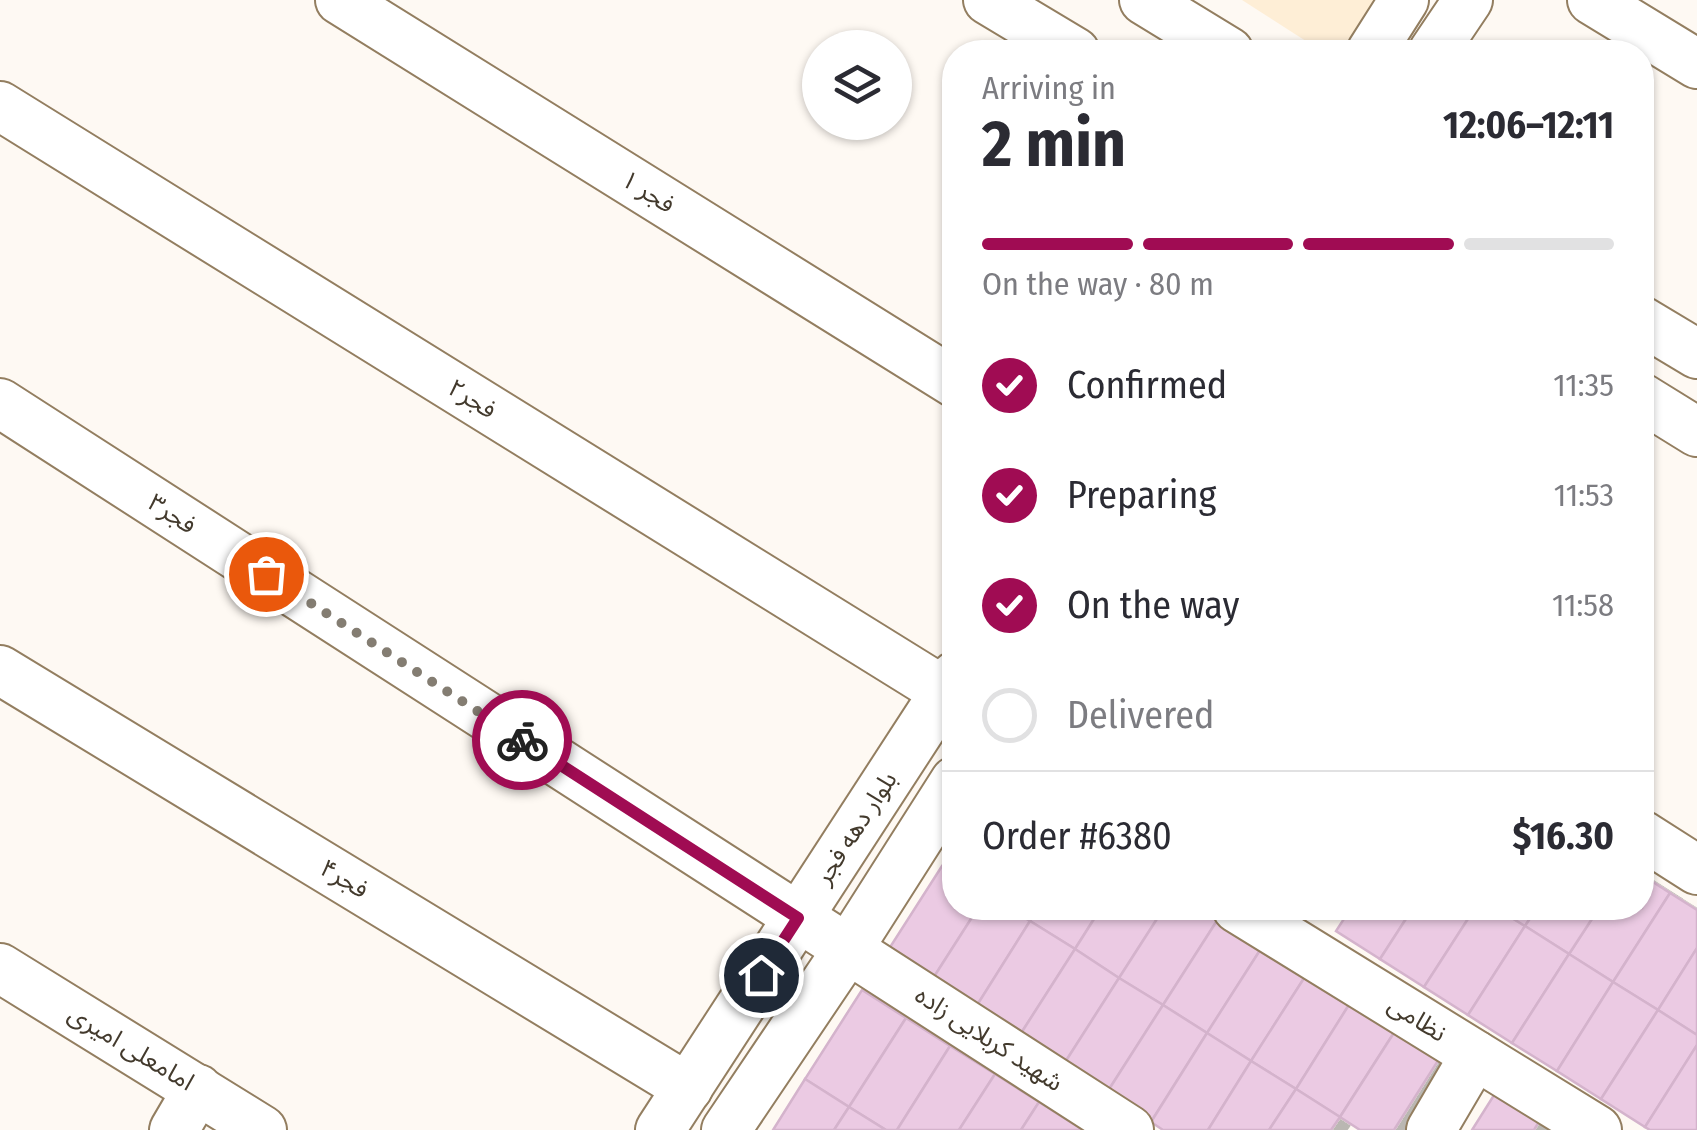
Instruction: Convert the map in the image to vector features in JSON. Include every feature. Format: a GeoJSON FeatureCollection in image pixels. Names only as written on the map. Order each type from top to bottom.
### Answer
{"type":"FeatureCollection","features":[{"type":"Feature","properties":{"kind":"street","name":"فجر ۱"},"geometry":{"type":"LineString","coordinates":[[340,0],[942,376]]}},
{"type":"Feature","properties":{"kind":"street"},"geometry":{"type":"LineString","coordinates":[[988,0],[1055,40]]}},
{"type":"Feature","properties":{"kind":"street"},"geometry":{"type":"LineString","coordinates":[[1144,0],[1209,40]]}},
{"type":"Feature","properties":{"kind":"street"},"geometry":{"type":"LineString","coordinates":[[1379,40],[1404,0]]}},
{"type":"Feature","properties":{"kind":"street"},"geometry":{"type":"LineString","coordinates":[[1441,40],[1468,0]]}},
{"type":"Feature","properties":{"kind":"street"},"geometry":{"type":"LineString","coordinates":[[1592,0],[1697,64]]}},
{"type":"Feature","properties":{"kind":"street","name":"فجر۲"},"geometry":{"type":"LineString","coordinates":[[0,106],[942,679]]}},
{"type":"Feature","properties":{"kind":"street"},"geometry":{"type":"LineString","coordinates":[[1654,328],[1697,354]]}},
{"type":"Feature","properties":{"kind":"street","name":"فجر۳"},"geometry":{"type":"LineString","coordinates":[[0,403],[848,949]]}},
{"type":"Feature","properties":{"kind":"street"},"geometry":{"type":"LineString","coordinates":[[1654,405],[1697,432]]}},
{"type":"Feature","properties":{"kind":"street","name":"فجر۴"},"geometry":{"type":"LineString","coordinates":[[0,670],[688,1088]]}},
{"type":"Feature","properties":{"kind":"street","name":"بلوار دهه فجر"},"geometry":{"type":"LineString","coordinates":[[660,1130],[942,696]]}},
{"type":"Feature","properties":{"kind":"street"},"geometry":{"type":"LineString","coordinates":[[726,1130],[942,802]]}},
{"type":"Feature","properties":{"kind":"street"},"geometry":{"type":"LineString","coordinates":[[1654,843],[1697,870]]}},
{"type":"Feature","properties":{"kind":"street","name":"نظامی"},"geometry":{"type":"LineString","coordinates":[[1301,924],[1475,1055],[1598,1130]]}},
{"type":"Feature","properties":{"kind":"street","name":"شهید کربلایی زاده"},"geometry":{"type":"LineString","coordinates":[[848,949],[1129,1130]]}},
{"type":"Feature","properties":{"kind":"street","name":"امامعلی امیری"},"geometry":{"type":"LineString","coordinates":[[0,968],[262,1130]]}},
{"type":"Feature","properties":{"kind":"street"},"geometry":{"type":"LineString","coordinates":[[1431,1130],[1475,1055]]}},
{"type":"Feature","properties":{"kind":"street"},"geometry":{"type":"LineString","coordinates":[[174,1130],[198,1089]]}},
{"type":"Feature","properties":{"kind":"shaded area"},"geometry":{"type":"Polygon","coordinates":[[[1242,0],[1374,0],[1348,40],[1304,40],[1242,0]]]}},
{"type":"Feature","properties":{"kind":"building"},"geometry":{"type":"Polygon","coordinates":[[[942,866],[942,920],[970,920],[930,983],[885,955],[942,866]]]}},
{"type":"Feature","properties":{"kind":"building"},"geometry":{"type":"Polygon","coordinates":[[[1654,883],[1670,893],[1654,918],[1654,883]]]}},
{"type":"Feature","properties":{"kind":"building"},"geometry":{"type":"Polygon","coordinates":[[[1670,893],[1697,910],[1697,948],[1658,1010],[1613,982],[1670,893]]]}},
{"type":"Feature","properties":{"kind":"building"},"geometry":{"type":"Polygon","coordinates":[[[970,920],[1030,921],[974,1010],[930,983],[970,920]]]}},
{"type":"Feature","properties":{"kind":"building"},"geometry":{"type":"Polygon","coordinates":[[[1031,920],[1093,920],[1075,949],[1031,920]]]}},
{"type":"Feature","properties":{"kind":"building"},"geometry":{"type":"Polygon","coordinates":[[[1093,920],[1156,920],[1119,978],[1075,949],[1093,920]]]}},
{"type":"Feature","properties":{"kind":"building"},"geometry":{"type":"Polygon","coordinates":[[[1156,920],[1217,920],[1163,1005],[1119,978],[1156,920]]]}},
{"type":"Feature","properties":{"kind":"building"},"geometry":{"type":"Polygon","coordinates":[[[1217,920],[1226,920],[1264,944],[1207,1033],[1163,1005],[1217,920]]]}},
{"type":"Feature","properties":{"kind":"building"},"geometry":{"type":"Polygon","coordinates":[[[1343,920],[1405,920],[1380,959],[1336,931],[1343,920]]]}},
{"type":"Feature","properties":{"kind":"building"},"geometry":{"type":"Polygon","coordinates":[[[1405,920],[1467,920],[1424,987],[1380,959],[1405,920]]]}},
{"type":"Feature","properties":{"kind":"building"},"geometry":{"type":"Polygon","coordinates":[[[1467,920],[1515,920],[1525,926],[1468,1015],[1424,987],[1467,920]]]}},
{"type":"Feature","properties":{"kind":"building"},"geometry":{"type":"Polygon","coordinates":[[[1529,920],[1591,920],[1569,954],[1525,926],[1529,920]]]}},
{"type":"Feature","properties":{"kind":"building"},"geometry":{"type":"Polygon","coordinates":[[[1591,920],[1653,920],[1613,982],[1569,954],[1591,920]]]}},
{"type":"Feature","properties":{"kind":"building"},"geometry":{"type":"Polygon","coordinates":[[[1030,921],[1075,949],[1018,1038],[974,1010],[1030,921]]]}},
{"type":"Feature","properties":{"kind":"building"},"geometry":{"type":"Polygon","coordinates":[[[1525,926],[1569,954],[1512,1043],[1468,1015],[1525,926]]]}},
{"type":"Feature","properties":{"kind":"building"},"geometry":{"type":"Polygon","coordinates":[[[1264,944],[1308,972],[1251,1061],[1207,1033],[1264,944]]]}},
{"type":"Feature","properties":{"kind":"building"},"geometry":{"type":"Polygon","coordinates":[[[1697,948],[1697,1035],[1658,1010],[1697,948]]]}},
{"type":"Feature","properties":{"kind":"building"},"geometry":{"type":"Polygon","coordinates":[[[1075,949],[1119,978],[1062,1067],[1018,1038],[1075,949]]]}},
{"type":"Feature","properties":{"kind":"building"},"geometry":{"type":"Polygon","coordinates":[[[1569,954],[1613,982],[1557,1071],[1512,1043],[1569,954]]]}},
{"type":"Feature","properties":{"kind":"building"},"geometry":{"type":"Polygon","coordinates":[[[1308,972],[1352,1000],[1296,1089],[1251,1061],[1308,972]]]}},
{"type":"Feature","properties":{"kind":"building"},"geometry":{"type":"Polygon","coordinates":[[[1119,978],[1163,1005],[1106,1094],[1062,1067],[1119,978]]]}},
{"type":"Feature","properties":{"kind":"building"},"geometry":{"type":"Polygon","coordinates":[[[1613,982],[1658,1010],[1601,1099],[1557,1071],[1613,982]]]}},
{"type":"Feature","properties":{"kind":"building"},"geometry":{"type":"Polygon","coordinates":[[[862,990],[906,1018],[849,1107],[805,1079],[862,990]]]}},
{"type":"Feature","properties":{"kind":"building"},"geometry":{"type":"Polygon","coordinates":[[[1352,1000],[1397,1028],[1340,1117],[1296,1089],[1352,1000]]]}},
{"type":"Feature","properties":{"kind":"building"},"geometry":{"type":"Polygon","coordinates":[[[1163,1005],[1207,1033],[1151,1122],[1106,1094],[1163,1005]]]}},
{"type":"Feature","properties":{"kind":"building"},"geometry":{"type":"Polygon","coordinates":[[[1658,1010],[1697,1035],[1697,1045],[1645,1127],[1601,1099],[1658,1010]]]}},
{"type":"Feature","properties":{"kind":"building"},"geometry":{"type":"Polygon","coordinates":[[[906,1018],[950,1046],[897,1130],[886,1130],[849,1107],[906,1018]]]}},
{"type":"Feature","properties":{"kind":"building"},"geometry":{"type":"Polygon","coordinates":[[[1397,1028],[1441,1056],[1394,1130],[1360,1130],[1340,1117],[1397,1028]]]}},
{"type":"Feature","properties":{"kind":"building"},"geometry":{"type":"Polygon","coordinates":[[[1207,1033],[1251,1061],[1208,1130],[1163,1130],[1151,1122],[1207,1033]]]}},
{"type":"Feature","properties":{"kind":"building"},"geometry":{"type":"Polygon","coordinates":[[[1697,1045],[1697,1130],[1650,1130],[1645,1127],[1697,1045]]]}},
{"type":"Feature","properties":{"kind":"building"},"geometry":{"type":"Polygon","coordinates":[[[950,1046],[995,1074],[959,1130],[897,1130],[950,1046]]]}},
{"type":"Feature","properties":{"kind":"building"},"geometry":{"type":"Polygon","coordinates":[[[1251,1061],[1296,1089],[1269,1130],[1208,1130],[1251,1061]]]}},
{"type":"Feature","properties":{"kind":"building"},"geometry":{"type":"Polygon","coordinates":[[[995,1074],[1039,1102],[1021,1130],[959,1130],[995,1074]]]}},
{"type":"Feature","properties":{"kind":"building"},"geometry":{"type":"Polygon","coordinates":[[[805,1079],[849,1107],[834,1130],[773,1130],[805,1079]]]}},
{"type":"Feature","properties":{"kind":"building"},"geometry":{"type":"Polygon","coordinates":[[[1296,1089],[1340,1117],[1331,1130],[1269,1130],[1296,1089]]]}},
{"type":"Feature","properties":{"kind":"building"},"geometry":{"type":"Polygon","coordinates":[[[1496,1092],[1540,1120],[1534,1130],[1472,1130],[1496,1092]]]}},
{"type":"Feature","properties":{"kind":"building"},"geometry":{"type":"Polygon","coordinates":[[[1039,1102],[1083,1130],[1021,1130],[1039,1102]]]}},
{"type":"Feature","properties":{"kind":"building"},"geometry":{"type":"Polygon","coordinates":[[[849,1107],[886,1130],[834,1130],[849,1107]]]}},
{"type":"Feature","properties":{"kind":"way so far"},"geometry":{"type":"LineString","coordinates":[[266,574],[522,740]]}},
{"type":"Feature","properties":{"kind":"route"},"geometry":{"type":"LineString","coordinates":[[522,740],[798,918],[761,975]]}}]}
